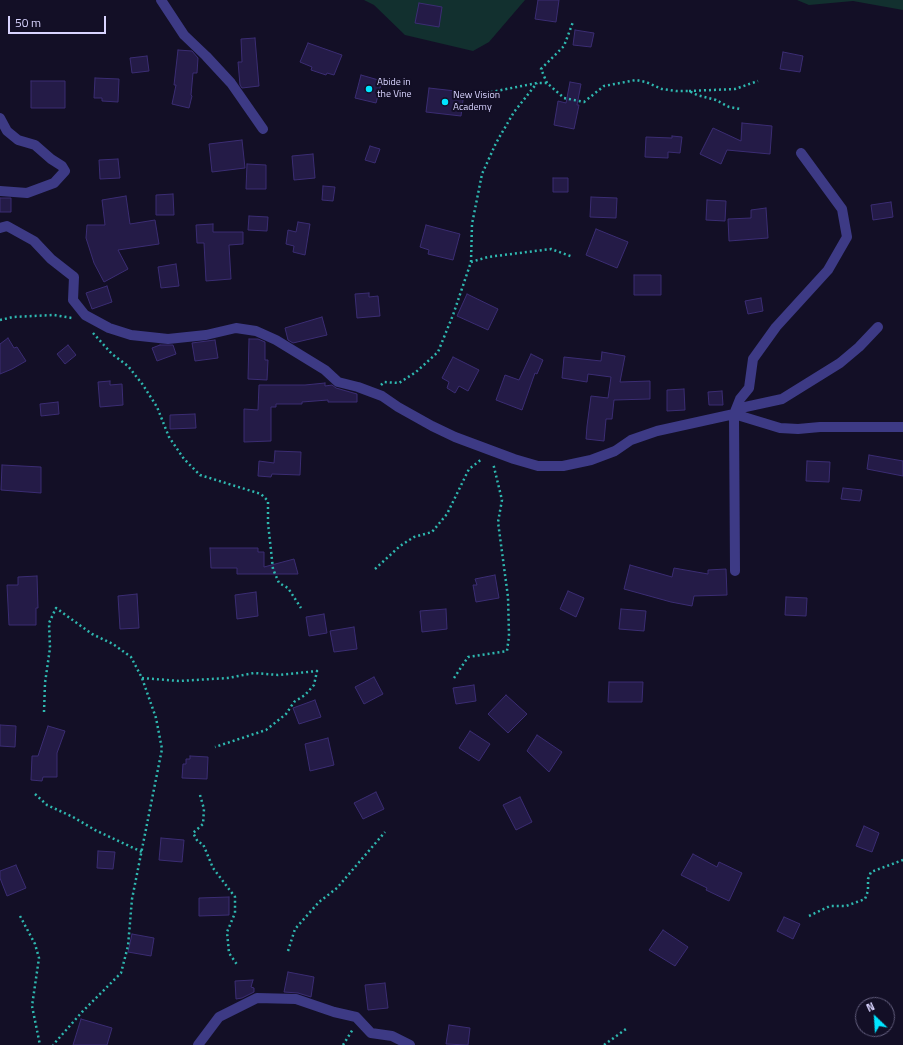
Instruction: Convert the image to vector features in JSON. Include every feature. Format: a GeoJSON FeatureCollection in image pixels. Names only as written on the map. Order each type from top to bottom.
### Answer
{"type":"FeatureCollection","features":[{"type":"Feature","properties":{"kind":"street"},"geometry":{"type":"LineString","coordinates":[[161,0],[184,35],[206,56],[231,84],[263,129]]}},
{"type":"Feature","properties":{"kind":"street"},"geometry":{"type":"LineString","coordinates":[[0,118],[8,131],[18,140],[35,145],[51,159],[62,166],[65,171],[54,183],[27,193],[0,191]]}},
{"type":"Feature","properties":{"kind":"street"},"geometry":{"type":"LineString","coordinates":[[735,571],[735,412],[740,399],[749,388],[753,359],[776,327],[828,270],[847,237],[842,210],[801,153]]}},
{"type":"Feature","properties":{"kind":"street"},"geometry":{"type":"LineString","coordinates":[[0,228],[7,226],[34,241],[51,259],[74,276],[73,300],[85,315],[109,328],[131,335],[168,339],[206,335],[236,328],[256,331],[276,340],[325,370],[338,382],[374,392],[432,426],[455,437],[494,453],[538,466],[563,466],[591,460],[615,451],[631,440],[657,431],[782,399],[840,363],[859,348],[878,327]]}},
{"type":"Feature","properties":{"kind":"street"},"geometry":{"type":"LineString","coordinates":[[735,412],[780,428],[798,429],[820,426],[903,427]]}},
{"type":"Feature","properties":{"kind":"street"},"geometry":{"type":"LineString","coordinates":[[198,1045],[220,1017],[257,998],[296,999],[334,1012],[356,1017],[371,1032],[392,1036],[410,1045]]}},
{"type":"Feature","properties":{"kind":"path"},"geometry":{"type":"LineString","coordinates":[[573,22],[564,46],[541,69],[547,83],[564,98],[584,102],[604,86],[636,80],[646,82],[662,89],[676,91],[735,89],[758,81]]}},
{"type":"Feature","properties":{"kind":"path"},"geometry":{"type":"LineString","coordinates":[[471,96],[537,83],[547,83]]}},
{"type":"Feature","properties":{"kind":"path"},"geometry":{"type":"LineString","coordinates":[[374,392],[384,382],[399,383],[416,372],[438,352],[453,315],[471,262],[472,224],[482,174],[496,143],[514,112],[537,83]]}},
{"type":"Feature","properties":{"kind":"path"},"geometry":{"type":"LineString","coordinates":[[689,91],[697,95],[716,100],[729,107],[740,109]]}},
{"type":"Feature","properties":{"kind":"path"},"geometry":{"type":"LineString","coordinates":[[471,262],[494,256],[551,249],[573,257]]}},
{"type":"Feature","properties":{"kind":"path"},"geometry":{"type":"LineString","coordinates":[[0,320],[14,317],[54,315],[76,318]]}},
{"type":"Feature","properties":{"kind":"path"},"geometry":{"type":"LineString","coordinates":[[90,330],[112,354],[128,366],[143,385],[157,407],[169,437],[184,459],[200,474],[261,494],[268,501],[268,523],[273,569],[279,583],[288,588],[301,608]]}},
{"type":"Feature","properties":{"kind":"path"},"geometry":{"type":"LineString","coordinates":[[375,569],[400,546],[409,540],[432,532],[448,514],[469,469],[494,453],[502,500],[498,522],[508,597],[509,636],[506,651],[468,658],[454,678]]}},
{"type":"Feature","properties":{"kind":"path"},"geometry":{"type":"LineString","coordinates":[[44,712],[45,683],[50,648],[49,623],[56,608],[92,634],[113,644],[131,657],[142,678],[156,718],[162,748],[132,899],[128,946],[121,973],[82,1012],[53,1045]]}},
{"type":"Feature","properties":{"kind":"path"},"geometry":{"type":"LineString","coordinates":[[142,678],[179,681],[228,678],[254,673],[278,675],[317,671],[314,685],[305,696],[294,702],[286,714],[266,730],[215,747]]}},
{"type":"Feature","properties":{"kind":"path"},"geometry":{"type":"LineString","coordinates":[[34,794],[47,805],[142,852]]}},
{"type":"Feature","properties":{"kind":"path"},"geometry":{"type":"LineString","coordinates":[[200,795],[204,809],[203,824],[193,833],[198,842],[203,844],[214,868],[235,897],[235,913],[227,932],[229,953],[238,966]]}},
{"type":"Feature","properties":{"kind":"path"},"geometry":{"type":"LineString","coordinates":[[288,951],[295,929],[319,902],[337,888],[385,832]]}},
{"type":"Feature","properties":{"kind":"path"},"geometry":{"type":"LineString","coordinates":[[809,916],[830,906],[846,906],[865,899],[868,891],[868,878],[871,872],[903,860]]}},
{"type":"Feature","properties":{"kind":"path"},"geometry":{"type":"LineString","coordinates":[[20,916],[35,944],[39,958],[32,1006],[40,1045]]}},
{"type":"Feature","properties":{"kind":"path"},"geometry":{"type":"LineString","coordinates":[[343,1045],[354,1027],[356,1017]]}},
{"type":"Feature","properties":{"kind":"path"},"geometry":{"type":"LineString","coordinates":[[604,1045],[626,1029]]}},
{"type":"Feature","properties":{"kind":"green space"},"geometry":{"type":"Polygon","coordinates":[[[364,0],[525,0],[489,42],[473,51],[405,35],[374,5],[364,0]]]}},
{"type":"Feature","properties":{"kind":"green space"},"geometry":{"type":"Polygon","coordinates":[[[797,0],[903,0],[903,10],[853,1],[809,5],[797,0]]]}},
{"type":"Feature","properties":{"kind":"building"},"geometry":{"type":"Polygon","coordinates":[[[538,0],[559,0],[556,22],[535,19],[538,0]]]}},
{"type":"Feature","properties":{"kind":"building"},"geometry":{"type":"Polygon","coordinates":[[[419,3],[442,7],[439,27],[415,23],[419,3]]]}},
{"type":"Feature","properties":{"kind":"building"},"geometry":{"type":"Polygon","coordinates":[[[575,30],[594,33],[591,47],[573,45],[575,30]]]}},
{"type":"Feature","properties":{"kind":"building"},"geometry":{"type":"Polygon","coordinates":[[[255,38],[259,86],[242,88],[240,85],[238,62],[242,62],[241,39],[255,38]]]}},
{"type":"Feature","properties":{"kind":"building"},"geometry":{"type":"Polygon","coordinates":[[[308,43],[342,55],[334,75],[327,73],[326,75],[311,70],[312,67],[300,62],[308,43]]]}},
{"type":"Feature","properties":{"kind":"building"},"geometry":{"type":"Polygon","coordinates":[[[178,50],[192,51],[198,58],[197,73],[193,73],[192,96],[189,108],[172,104],[176,85],[174,85],[178,50]]]}},
{"type":"Feature","properties":{"kind":"building"},"geometry":{"type":"Polygon","coordinates":[[[783,52],[803,56],[800,72],[780,69],[783,52]]]}},
{"type":"Feature","properties":{"kind":"building"},"geometry":{"type":"Polygon","coordinates":[[[147,56],[149,71],[132,73],[130,58],[147,56]]]}},
{"type":"Feature","properties":{"kind":"building","name":"Abide in the Vine"},"geometry":{"type":"Polygon","coordinates":[[[361,75],[382,81],[376,103],[355,98],[361,75]]]}},
{"type":"Feature","properties":{"kind":"building"},"geometry":{"type":"Polygon","coordinates":[[[95,78],[119,79],[118,102],[102,101],[102,98],[94,98],[95,78]]]}},
{"type":"Feature","properties":{"kind":"building"},"geometry":{"type":"Polygon","coordinates":[[[31,81],[65,81],[65,108],[31,108],[31,81]]]}},
{"type":"Feature","properties":{"kind":"building"},"geometry":{"type":"Polygon","coordinates":[[[570,82],[581,84],[577,105],[579,105],[574,129],[554,125],[558,101],[566,103],[570,82]]]}},
{"type":"Feature","properties":{"kind":"building","name":"New Vision Academy"},"geometry":{"type":"Polygon","coordinates":[[[429,88],[464,92],[461,116],[426,112],[429,88]]]}},
{"type":"Feature","properties":{"kind":"building"},"geometry":{"type":"Polygon","coordinates":[[[742,123],[772,126],[770,154],[727,150],[721,164],[700,154],[713,128],[741,141],[742,123]]]}},
{"type":"Feature","properties":{"kind":"building"},"geometry":{"type":"Polygon","coordinates":[[[672,136],[682,137],[680,153],[668,152],[668,158],[645,157],[646,137],[672,138],[672,136]]]}},
{"type":"Feature","properties":{"kind":"building"},"geometry":{"type":"Polygon","coordinates":[[[242,140],[245,168],[212,172],[209,144],[242,140]]]}},
{"type":"Feature","properties":{"kind":"building"},"geometry":{"type":"Polygon","coordinates":[[[370,146],[380,149],[375,163],[365,160],[370,146]]]}},
{"type":"Feature","properties":{"kind":"building"},"geometry":{"type":"Polygon","coordinates":[[[313,154],[315,178],[294,180],[292,156],[313,154]]]}},
{"type":"Feature","properties":{"kind":"building"},"geometry":{"type":"Polygon","coordinates":[[[118,159],[120,178],[100,179],[99,160],[118,159]]]}},
{"type":"Feature","properties":{"kind":"building"},"geometry":{"type":"Polygon","coordinates":[[[247,164],[266,165],[266,189],[246,189],[247,164]]]}},
{"type":"Feature","properties":{"kind":"building"},"geometry":{"type":"Polygon","coordinates":[[[553,178],[568,178],[568,192],[553,192],[553,178]]]}},
{"type":"Feature","properties":{"kind":"building"},"geometry":{"type":"Polygon","coordinates":[[[323,186],[335,187],[333,201],[322,200],[323,186]]]}},
{"type":"Feature","properties":{"kind":"building"},"geometry":{"type":"Polygon","coordinates":[[[173,194],[174,215],[156,215],[156,195],[173,194]]]}},
{"type":"Feature","properties":{"kind":"building"},"geometry":{"type":"Polygon","coordinates":[[[126,196],[130,224],[155,220],[159,244],[118,250],[128,269],[104,282],[94,263],[86,238],[87,225],[105,225],[102,200],[126,196]]]}},
{"type":"Feature","properties":{"kind":"building"},"geometry":{"type":"Polygon","coordinates":[[[591,197],[617,198],[616,218],[590,217],[591,197]]]}},
{"type":"Feature","properties":{"kind":"building"},"geometry":{"type":"Polygon","coordinates":[[[0,198],[11,198],[11,212],[0,212],[0,198]]]}},
{"type":"Feature","properties":{"kind":"building"},"geometry":{"type":"Polygon","coordinates":[[[707,200],[726,201],[725,221],[706,220],[707,200]]]}},
{"type":"Feature","properties":{"kind":"building"},"geometry":{"type":"Polygon","coordinates":[[[891,202],[893,217],[873,220],[871,205],[891,202]]]}},
{"type":"Feature","properties":{"kind":"building"},"geometry":{"type":"Polygon","coordinates":[[[766,208],[768,238],[729,241],[728,219],[751,218],[751,210],[766,208]]]}},
{"type":"Feature","properties":{"kind":"building"},"geometry":{"type":"Polygon","coordinates":[[[249,216],[268,217],[267,231],[248,230],[249,216]]]}},
{"type":"Feature","properties":{"kind":"building"},"geometry":{"type":"Polygon","coordinates":[[[298,222],[310,224],[305,255],[293,252],[294,246],[286,244],[288,230],[296,232],[298,222]]]}},
{"type":"Feature","properties":{"kind":"building"},"geometry":{"type":"Polygon","coordinates":[[[213,224],[213,232],[243,232],[243,244],[229,245],[231,279],[206,281],[204,243],[197,243],[196,225],[213,224]]]}},
{"type":"Feature","properties":{"kind":"building"},"geometry":{"type":"Polygon","coordinates":[[[426,225],[460,234],[453,260],[428,254],[429,250],[420,247],[426,225]]]}},
{"type":"Feature","properties":{"kind":"building"},"geometry":{"type":"Polygon","coordinates":[[[596,229],[628,242],[617,268],[586,255],[596,229]]]}},
{"type":"Feature","properties":{"kind":"building"},"geometry":{"type":"Polygon","coordinates":[[[176,264],[179,286],[161,288],[158,267],[176,264]]]}},
{"type":"Feature","properties":{"kind":"building"},"geometry":{"type":"Polygon","coordinates":[[[634,275],[661,275],[661,295],[634,295],[634,275]]]}},
{"type":"Feature","properties":{"kind":"building"},"geometry":{"type":"Polygon","coordinates":[[[107,286],[112,302],[92,309],[86,293],[107,286]]]}},
{"type":"Feature","properties":{"kind":"building"},"geometry":{"type":"Polygon","coordinates":[[[369,293],[369,297],[378,296],[380,316],[357,318],[355,294],[369,293]]]}},
{"type":"Feature","properties":{"kind":"building"},"geometry":{"type":"Polygon","coordinates":[[[467,294],[498,309],[488,330],[457,316],[467,294]]]}},
{"type":"Feature","properties":{"kind":"building"},"geometry":{"type":"Polygon","coordinates":[[[761,298],[763,311],[748,314],[745,301],[761,298]]]}},
{"type":"Feature","properties":{"kind":"building"},"geometry":{"type":"Polygon","coordinates":[[[322,317],[327,335],[293,343],[288,340],[285,328],[322,317]]]}},
{"type":"Feature","properties":{"kind":"building"},"geometry":{"type":"Polygon","coordinates":[[[8,338],[14,348],[17,347],[26,361],[0,374],[0,344],[8,338]]]}},
{"type":"Feature","properties":{"kind":"building"},"geometry":{"type":"Polygon","coordinates":[[[249,339],[258,339],[265,342],[265,360],[268,360],[267,380],[248,379],[249,339]]]}},
{"type":"Feature","properties":{"kind":"building"},"geometry":{"type":"Polygon","coordinates":[[[215,340],[218,358],[195,361],[192,343],[215,340]]]}},
{"type":"Feature","properties":{"kind":"building"},"geometry":{"type":"Polygon","coordinates":[[[68,345],[76,355],[65,364],[57,354],[68,345]]]}},
{"type":"Feature","properties":{"kind":"building"},"geometry":{"type":"Polygon","coordinates":[[[160,345],[173,345],[176,354],[157,361],[152,348],[160,345]]]}},
{"type":"Feature","properties":{"kind":"building"},"geometry":{"type":"Polygon","coordinates":[[[602,352],[625,356],[620,382],[650,381],[650,399],[614,400],[612,419],[606,419],[604,441],[586,439],[587,426],[591,396],[608,398],[611,377],[588,374],[587,382],[562,378],[564,357],[601,361],[602,352]]]}},
{"type":"Feature","properties":{"kind":"building"},"geometry":{"type":"Polygon","coordinates":[[[531,354],[543,360],[537,374],[535,373],[522,410],[496,400],[505,375],[519,380],[531,354]]]}},
{"type":"Feature","properties":{"kind":"building"},"geometry":{"type":"Polygon","coordinates":[[[453,357],[479,370],[468,391],[459,386],[455,393],[447,388],[449,382],[442,378],[453,357]]]}},
{"type":"Feature","properties":{"kind":"building"},"geometry":{"type":"Polygon","coordinates":[[[110,381],[110,385],[122,384],[123,405],[100,407],[98,382],[110,381]]]}},
{"type":"Feature","properties":{"kind":"building"},"geometry":{"type":"Polygon","coordinates":[[[325,383],[325,386],[332,385],[336,388],[357,394],[357,402],[328,402],[328,400],[302,402],[302,404],[276,404],[276,407],[271,407],[271,441],[244,442],[244,409],[258,410],[259,385],[305,385],[325,383]]]}},
{"type":"Feature","properties":{"kind":"building"},"geometry":{"type":"Polygon","coordinates":[[[684,389],[685,410],[667,411],[667,390],[684,389]]]}},
{"type":"Feature","properties":{"kind":"building"},"geometry":{"type":"Polygon","coordinates":[[[722,391],[723,405],[709,405],[708,392],[722,391]]]}},
{"type":"Feature","properties":{"kind":"building"},"geometry":{"type":"Polygon","coordinates":[[[58,402],[59,414],[41,416],[40,404],[58,402]]]}},
{"type":"Feature","properties":{"kind":"building"},"geometry":{"type":"Polygon","coordinates":[[[195,414],[196,428],[170,429],[170,415],[195,414]]]}},
{"type":"Feature","properties":{"kind":"building"},"geometry":{"type":"Polygon","coordinates":[[[275,451],[301,452],[300,475],[272,474],[271,477],[258,476],[259,461],[274,463],[275,451]]]}},
{"type":"Feature","properties":{"kind":"building"},"geometry":{"type":"Polygon","coordinates":[[[869,455],[903,461],[903,476],[867,469],[869,455]]]}},
{"type":"Feature","properties":{"kind":"building"},"geometry":{"type":"Polygon","coordinates":[[[807,461],[830,462],[829,482],[806,481],[807,461]]]}},
{"type":"Feature","properties":{"kind":"building"},"geometry":{"type":"Polygon","coordinates":[[[2,465],[41,467],[41,493],[1,490],[2,465]]]}},
{"type":"Feature","properties":{"kind":"building"},"geometry":{"type":"Polygon","coordinates":[[[843,488],[862,490],[860,501],[841,499],[843,488]]]}},
{"type":"Feature","properties":{"kind":"building"},"geometry":{"type":"Polygon","coordinates":[[[210,548],[258,548],[258,552],[264,552],[264,567],[294,559],[298,574],[237,574],[237,568],[211,568],[210,548]]]}},
{"type":"Feature","properties":{"kind":"building"},"geometry":{"type":"Polygon","coordinates":[[[630,565],[672,577],[674,568],[708,574],[708,570],[726,569],[727,595],[694,596],[692,606],[671,602],[624,589],[630,565]]]}},
{"type":"Feature","properties":{"kind":"building"},"geometry":{"type":"Polygon","coordinates":[[[495,575],[499,598],[476,602],[473,585],[477,585],[475,579],[495,575]]]}},
{"type":"Feature","properties":{"kind":"building"},"geometry":{"type":"Polygon","coordinates":[[[37,576],[38,608],[36,608],[36,625],[9,625],[7,585],[18,585],[18,577],[37,576]]]}},
{"type":"Feature","properties":{"kind":"building"},"geometry":{"type":"Polygon","coordinates":[[[568,591],[584,598],[576,617],[560,609],[568,591]]]}},
{"type":"Feature","properties":{"kind":"building"},"geometry":{"type":"Polygon","coordinates":[[[256,592],[258,616],[237,619],[235,595],[256,592]]]}},
{"type":"Feature","properties":{"kind":"building"},"geometry":{"type":"Polygon","coordinates":[[[137,594],[139,628],[120,629],[118,596],[137,594]]]}},
{"type":"Feature","properties":{"kind":"building"},"geometry":{"type":"Polygon","coordinates":[[[786,597],[807,598],[806,616],[785,615],[786,597]]]}},
{"type":"Feature","properties":{"kind":"building"},"geometry":{"type":"Polygon","coordinates":[[[446,609],[447,629],[422,632],[420,611],[446,609]]]}},
{"type":"Feature","properties":{"kind":"building"},"geometry":{"type":"Polygon","coordinates":[[[621,609],[646,611],[644,631],[619,629],[621,609]]]}},
{"type":"Feature","properties":{"kind":"building"},"geometry":{"type":"Polygon","coordinates":[[[324,614],[327,633],[309,636],[306,617],[324,614]]]}},
{"type":"Feature","properties":{"kind":"building"},"geometry":{"type":"Polygon","coordinates":[[[354,627],[357,649],[334,652],[330,631],[354,627]]]}},
{"type":"Feature","properties":{"kind":"building"},"geometry":{"type":"Polygon","coordinates":[[[374,677],[383,694],[364,704],[355,687],[374,677]]]}},
{"type":"Feature","properties":{"kind":"building"},"geometry":{"type":"Polygon","coordinates":[[[609,682],[643,682],[642,702],[608,702],[609,682]]]}},
{"type":"Feature","properties":{"kind":"building"},"geometry":{"type":"Polygon","coordinates":[[[474,685],[476,701],[456,704],[453,688],[474,685]]]}},
{"type":"Feature","properties":{"kind":"building"},"geometry":{"type":"Polygon","coordinates":[[[506,695],[527,714],[508,733],[488,714],[506,695]]]}},
{"type":"Feature","properties":{"kind":"building"},"geometry":{"type":"Polygon","coordinates":[[[315,700],[321,717],[299,724],[293,708],[315,700]]]}},
{"type":"Feature","properties":{"kind":"building"},"geometry":{"type":"Polygon","coordinates":[[[0,725],[16,726],[15,747],[0,746],[0,725]]]}},
{"type":"Feature","properties":{"kind":"building"},"geometry":{"type":"Polygon","coordinates":[[[48,726],[65,731],[57,753],[57,777],[43,777],[42,781],[31,780],[32,756],[38,756],[48,726]]]}},
{"type":"Feature","properties":{"kind":"building"},"geometry":{"type":"Polygon","coordinates":[[[470,731],[490,744],[479,761],[459,748],[470,731]]]}},
{"type":"Feature","properties":{"kind":"building"},"geometry":{"type":"Polygon","coordinates":[[[537,735],[562,752],[549,772],[527,751],[537,735]]]}},
{"type":"Feature","properties":{"kind":"building"},"geometry":{"type":"Polygon","coordinates":[[[328,738],[334,765],[310,771],[305,744],[328,738]]]}},
{"type":"Feature","properties":{"kind":"building"},"geometry":{"type":"Polygon","coordinates":[[[190,756],[208,757],[207,779],[182,778],[183,764],[186,764],[186,759],[190,759],[190,756]]]}},
{"type":"Feature","properties":{"kind":"building"},"geometry":{"type":"Polygon","coordinates":[[[376,792],[384,809],[363,819],[354,803],[376,792]]]}},
{"type":"Feature","properties":{"kind":"building"},"geometry":{"type":"Polygon","coordinates":[[[520,797],[532,822],[516,830],[503,805],[520,797]]]}},
{"type":"Feature","properties":{"kind":"building"},"geometry":{"type":"Polygon","coordinates":[[[864,826],[879,833],[872,852],[856,846],[864,826]]]}},
{"type":"Feature","properties":{"kind":"building"},"geometry":{"type":"Polygon","coordinates":[[[161,838],[184,840],[182,862],[159,860],[161,838]]]}},
{"type":"Feature","properties":{"kind":"building"},"geometry":{"type":"Polygon","coordinates":[[[98,851],[115,852],[113,869],[97,868],[98,851]]]}},
{"type":"Feature","properties":{"kind":"building"},"geometry":{"type":"Polygon","coordinates":[[[693,854],[717,867],[719,862],[742,873],[729,901],[706,890],[707,888],[681,875],[693,854]]]}},
{"type":"Feature","properties":{"kind":"building"},"geometry":{"type":"Polygon","coordinates":[[[16,865],[26,888],[7,896],[0,878],[0,871],[16,865]]]}},
{"type":"Feature","properties":{"kind":"building"},"geometry":{"type":"Polygon","coordinates":[[[229,897],[229,915],[199,916],[199,898],[229,897]]]}},
{"type":"Feature","properties":{"kind":"building"},"geometry":{"type":"Polygon","coordinates":[[[784,917],[800,924],[793,939],[777,931],[784,917]]]}},
{"type":"Feature","properties":{"kind":"building"},"geometry":{"type":"Polygon","coordinates":[[[663,930],[688,947],[675,966],[649,950],[663,930]]]}},
{"type":"Feature","properties":{"kind":"building"},"geometry":{"type":"Polygon","coordinates":[[[132,934],[154,938],[151,956],[128,952],[132,934]]]}},
{"type":"Feature","properties":{"kind":"building"},"geometry":{"type":"Polygon","coordinates":[[[288,972],[314,977],[311,997],[298,993],[284,992],[288,972]]]}},
{"type":"Feature","properties":{"kind":"building"},"geometry":{"type":"Polygon","coordinates":[[[253,980],[251,987],[254,988],[254,992],[242,998],[236,999],[235,981],[253,980]]]}},
{"type":"Feature","properties":{"kind":"building"},"geometry":{"type":"Polygon","coordinates":[[[385,983],[388,1008],[368,1010],[365,985],[385,983]]]}},
{"type":"Feature","properties":{"kind":"building"},"geometry":{"type":"Polygon","coordinates":[[[81,1019],[112,1028],[107,1045],[73,1045],[81,1019]]]}},
{"type":"Feature","properties":{"kind":"building"},"geometry":{"type":"Polygon","coordinates":[[[449,1025],[470,1028],[468,1045],[446,1044],[449,1025]]]}},
{"type":"Feature","properties":{"kind":"place","name":"Abide in the Vine"},"geometry":{"type":"Point","coordinates":[369,89]}},
{"type":"Feature","properties":{"kind":"place","name":"New Vision Academy"},"geometry":{"type":"Point","coordinates":[445,102]}}]}
